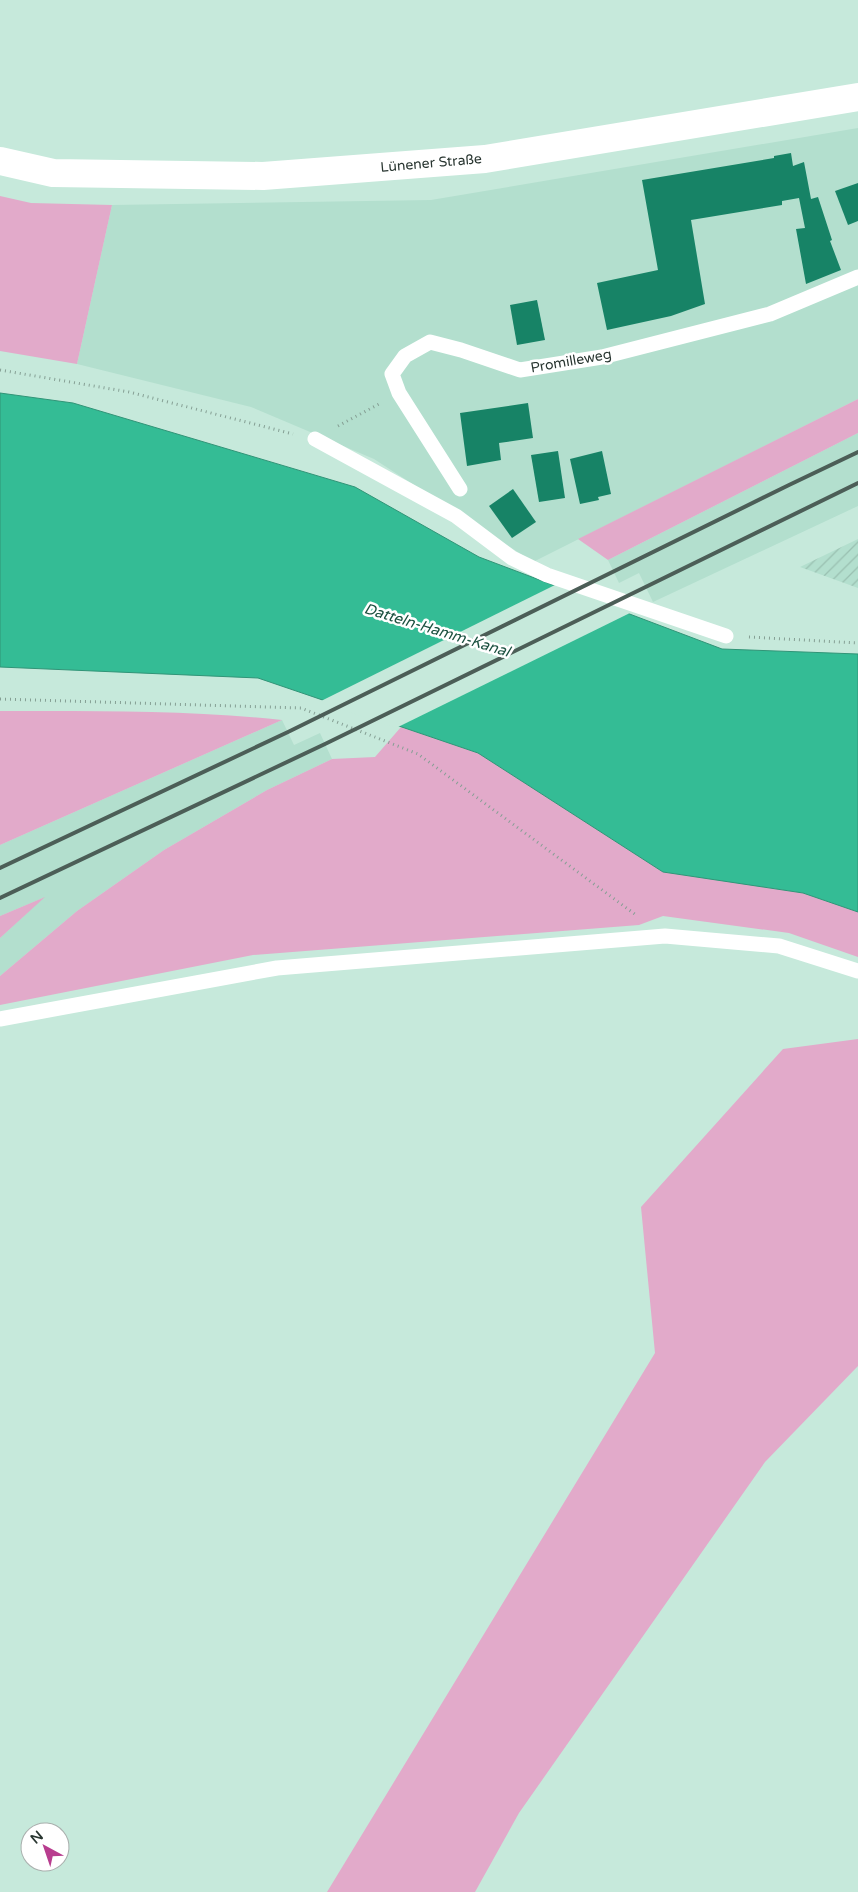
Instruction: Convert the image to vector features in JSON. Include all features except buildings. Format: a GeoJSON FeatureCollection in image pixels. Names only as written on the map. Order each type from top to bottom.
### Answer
{"type":"FeatureCollection","features":[{"type":"Feature","properties":{"kind":"street","name":"Lünener Straße"},"geometry":{"type":"LineString","coordinates":[[0,162],[53,173],[264,176],[485,159],[858,98]]}},
{"type":"Feature","properties":{"kind":"lane","name":"Promilleweg"},"geometry":{"type":"LineString","coordinates":[[460,489],[399,393],[392,374],[405,356],[430,342],[461,350],[520,370],[602,357],[770,314],[858,277]]}},
{"type":"Feature","properties":{"kind":"lane"},"geometry":{"type":"LineString","coordinates":[[315,440],[456,516],[512,558],[547,575],[726,636]]}},
{"type":"Feature","properties":{"kind":"lane"},"geometry":{"type":"LineString","coordinates":[[0,1019],[277,968],[665,936],[780,946],[858,970]]}},
{"type":"Feature","properties":{"kind":"path"},"geometry":{"type":"LineString","coordinates":[[0,370],[129,392],[315,440],[399,393]]}},
{"type":"Feature","properties":{"kind":"path"},"geometry":{"type":"LineString","coordinates":[[726,636],[858,643]]}},
{"type":"Feature","properties":{"kind":"path"},"geometry":{"type":"LineString","coordinates":[[0,699],[301,708],[418,754],[665,936]]}},
{"type":"Feature","properties":{"kind":"shaded area"},"geometry":{"type":"Polygon","coordinates":[[[858,128],[858,399],[533,562],[374,459],[251,407],[77,364],[112,205],[431,200],[858,128]]]}},
{"type":"Feature","properties":{"kind":"shaded area"},"geometry":{"type":"Polygon","coordinates":[[[0,196],[31,203],[112,205],[77,364],[0,351],[0,196]]]}},
{"type":"Feature","properties":{"kind":"shaded area"},"geometry":{"type":"Polygon","coordinates":[[[858,399],[858,433],[608,560],[578,539],[858,399]]]}},
{"type":"Feature","properties":{"kind":"shaded area"},"geometry":{"type":"Polygon","coordinates":[[[858,433],[858,506],[653,602],[639,573],[619,583],[608,560],[858,433]]]}},
{"type":"Feature","properties":{"kind":"shaded area"},"geometry":{"type":"Polygon","coordinates":[[[858,539],[858,588],[800,567],[858,539]]]}},
{"type":"Feature","properties":{"kind":"shaded area"},"geometry":{"type":"Polygon","coordinates":[[[0,711],[176,713],[282,720],[0,845],[0,711]]]}},
{"type":"Feature","properties":{"kind":"shaded area"},"geometry":{"type":"Polygon","coordinates":[[[282,720],[294,745],[320,733],[332,759],[267,790],[164,850],[77,911],[0,976],[0,938],[43,898],[0,916],[0,845],[282,720]]]}},
{"type":"Feature","properties":{"kind":"shaded area"},"geometry":{"type":"Polygon","coordinates":[[[401,727],[478,753],[663,872],[803,893],[858,912],[858,957],[789,933],[663,916],[639,925],[253,955],[0,1005],[0,976],[77,911],[164,850],[267,790],[332,759],[375,757],[401,727]]]}},
{"type":"Feature","properties":{"kind":"shaded area"},"geometry":{"type":"Polygon","coordinates":[[[45,897],[0,938],[0,916],[45,897]]]}},
{"type":"Feature","properties":{"kind":"shaded area"},"geometry":{"type":"Polygon","coordinates":[[[858,1039],[858,1366],[765,1462],[519,1813],[475,1892],[327,1892],[655,1353],[641,1207],[783,1049],[858,1039]]]}},
{"type":"Feature","properties":{"kind":"water","name":"Datteln-Hamm-Kanal"},"geometry":{"type":"Polygon","coordinates":[[[0,393],[73,403],[355,487],[479,557],[722,649],[858,654],[858,912],[803,893],[663,872],[478,753],[258,678],[0,667],[0,393]]]}},
{"type":"Feature","properties":{"kind":"pier"},"geometry":{"type":"Polygon","coordinates":[[[557,584],[632,612],[396,728],[319,702],[557,584]]]}},
{"type":"Feature","properties":{"kind":"railway"},"geometry":{"type":"LineString","coordinates":[[0,868],[288,732],[858,452]]}},
{"type":"Feature","properties":{"kind":"railway"},"geometry":{"type":"LineString","coordinates":[[0,898],[325,744],[858,483]]}}]}
